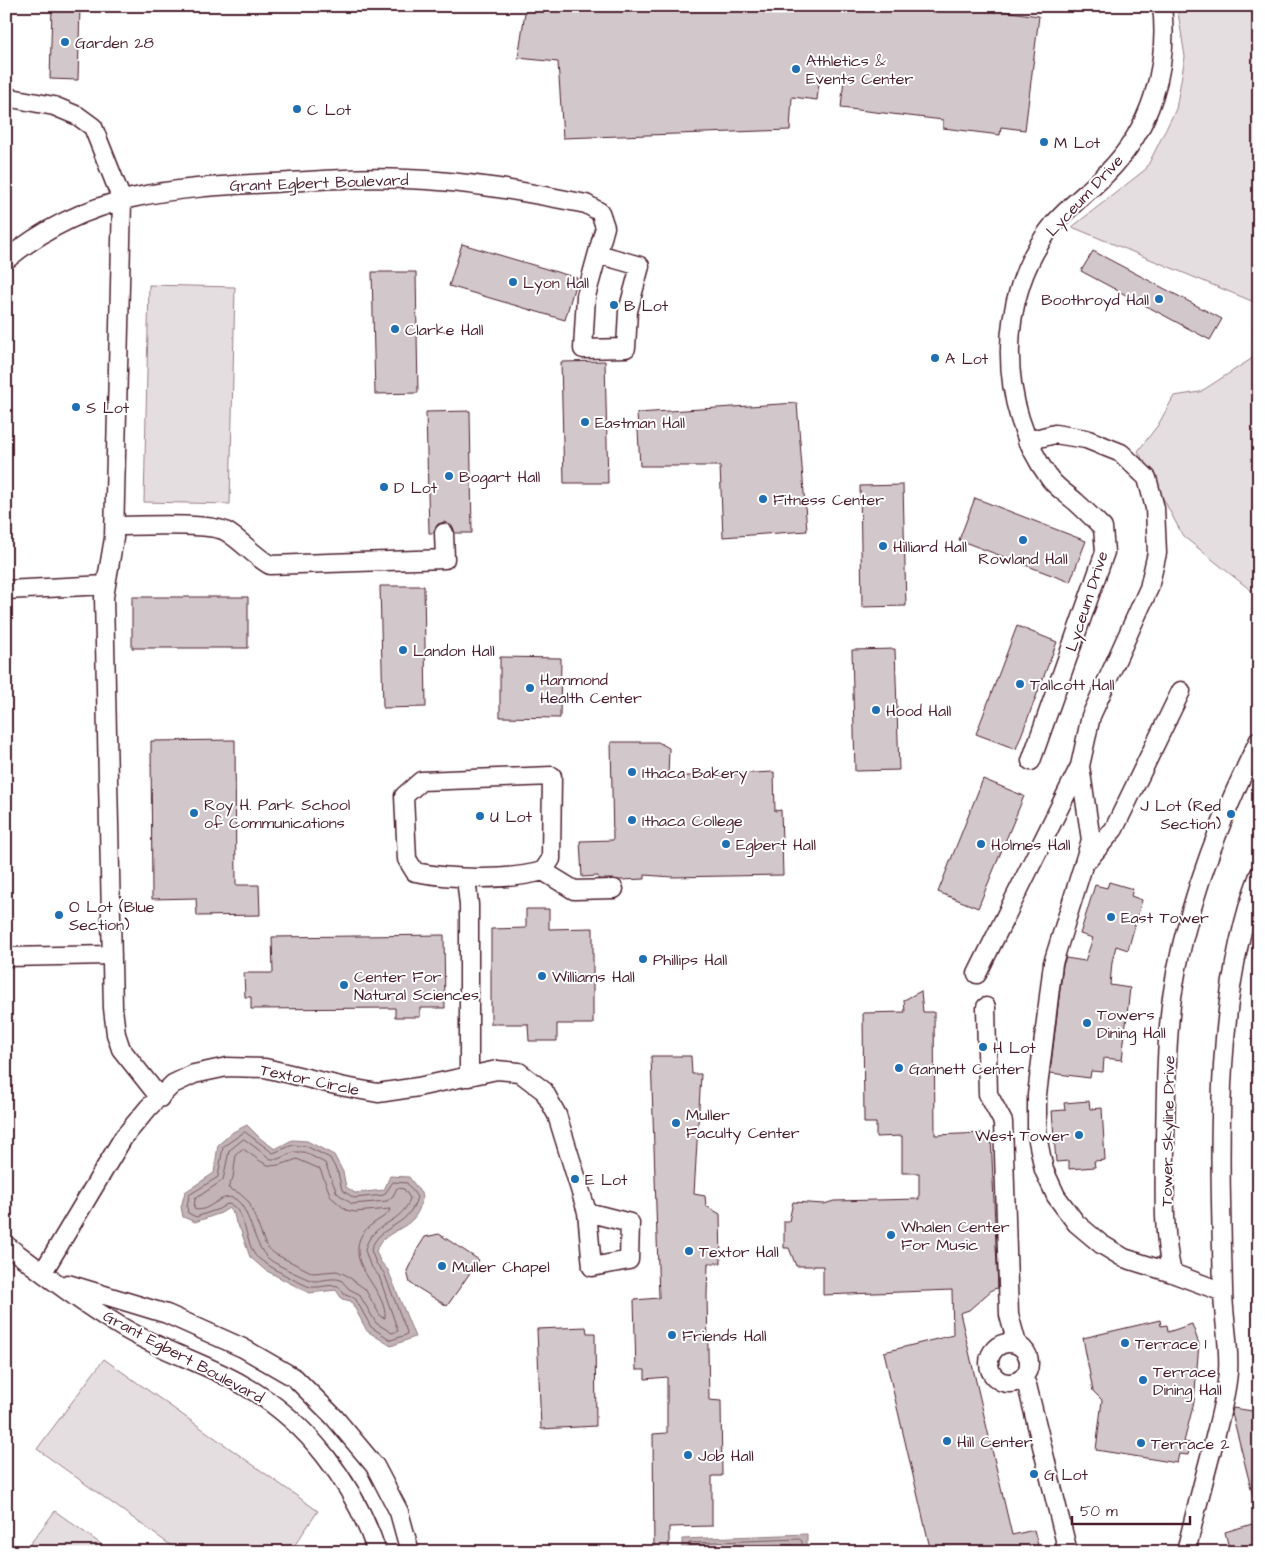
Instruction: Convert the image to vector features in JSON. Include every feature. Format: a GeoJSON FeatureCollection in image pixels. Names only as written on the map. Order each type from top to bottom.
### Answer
{"type":"FeatureCollection","features":[{"type":"Feature","properties":{"kind":"street","name":"Lyceum Drive"},"geometry":{"type":"LineString","coordinates":[[1031,761],[1105,552],[1103,528],[1051,481],[1027,441],[1010,381],[1011,329],[1014,299],[1033,252],[1053,224],[1120,158],[1145,120],[1152,104],[1163,58],[1162,6]]}},
{"type":"Feature","properties":{"kind":"street"},"geometry":{"type":"LineString","coordinates":[[6,97],[54,106],[78,116],[93,128],[122,200],[115,526],[104,597],[112,1008],[116,1034],[121,1049],[160,1098]]}},
{"type":"Feature","properties":{"kind":"street","name":"Grant Egbert Boulevard"},"geometry":{"type":"LineString","coordinates":[[6,260],[43,233],[78,214],[122,200],[177,188],[335,179],[406,179],[484,186],[541,194],[596,208],[604,220],[605,227],[586,296],[584,349],[626,348],[628,311],[640,266],[598,254]]}},
{"type":"Feature","properties":{"kind":"street"},"geometry":{"type":"LineString","coordinates":[[977,974],[1080,766],[1091,716],[1149,588],[1157,553],[1155,508],[1148,478],[1121,453],[1086,439],[1055,434],[1027,441]]}},
{"type":"Feature","properties":{"kind":"street"},"geometry":{"type":"LineString","coordinates":[[115,526],[199,527],[226,531],[257,558],[270,565],[445,559],[444,533]]}},
{"type":"Feature","properties":{"kind":"street"},"geometry":{"type":"LineString","coordinates":[[6,590],[106,585]]}},
{"type":"Feature","properties":{"kind":"street"},"geometry":{"type":"LineString","coordinates":[[1082,866],[1114,829],[1181,691]]}},
{"type":"Feature","properties":{"kind":"street","name":"Tower Skyline Drive"},"geometry":{"type":"LineString","coordinates":[[1172,1273],[1167,1251],[1165,1181],[1168,1039],[1172,997],[1181,950],[1205,867],[1242,774],[1259,740]]}},
{"type":"Feature","properties":{"kind":"street"},"geometry":{"type":"LineString","coordinates":[[1080,766],[1090,840],[1052,963],[1037,1095],[1037,1136],[1044,1170],[1056,1196],[1076,1223],[1101,1244],[1124,1258],[1223,1292]]}},
{"type":"Feature","properties":{"kind":"street"},"geometry":{"type":"LineString","coordinates":[[543,872],[551,859],[552,776],[422,781],[404,796],[407,859],[415,872],[435,876],[466,878],[543,872],[574,890],[614,888]]}},
{"type":"Feature","properties":{"kind":"street"},"geometry":{"type":"LineString","coordinates":[[1186,1552],[1224,1403],[1228,1372],[1229,1342],[1223,1292],[1222,1166],[1226,1024],[1236,957],[1259,875]]}},
{"type":"Feature","properties":{"kind":"street"},"geometry":{"type":"LineString","coordinates":[[466,878],[469,905],[468,1077]]}},
{"type":"Feature","properties":{"kind":"street"},"geometry":{"type":"LineString","coordinates":[[6,958],[112,955]]}},
{"type":"Feature","properties":{"kind":"street"},"geometry":{"type":"LineString","coordinates":[[986,1008],[988,1094],[1003,1122],[1009,1315],[1016,1344],[1028,1355],[1027,1371],[1023,1377],[1008,1383],[1000,1382],[994,1377],[988,1363],[994,1348],[1001,1344],[1016,1344]]}},
{"type":"Feature","properties":{"kind":"street","name":"Textor Circle"},"geometry":{"type":"LineString","coordinates":[[42,1272],[123,1138],[149,1107],[173,1084],[194,1074],[227,1067],[266,1068],[378,1093],[468,1077],[496,1070],[519,1072],[544,1092],[557,1114],[586,1212]]}},
{"type":"Feature","properties":{"kind":"street","name":"Grant Egbert Boulevard"},"geometry":{"type":"LineString","coordinates":[[6,1245],[121,1326],[242,1384],[275,1405],[296,1425],[340,1474],[364,1518],[377,1552]]}},
{"type":"Feature","properties":{"kind":"street","name":"Grant Egbert Boulevard"},"geometry":{"type":"LineString","coordinates":[[42,1272],[74,1286],[168,1314],[243,1348],[295,1378],[334,1417],[375,1466],[399,1512],[410,1552]]}},
{"type":"Feature","properties":{"kind":"street"},"geometry":{"type":"LineString","coordinates":[[1023,1377],[1027,1385],[1068,1552]]}},
{"type":"Feature","properties":{"kind":"shaded area"},"geometry":{"type":"Polygon","coordinates":[[[1177,6],[1259,6],[1259,304],[1072,227],[1146,169],[1176,109],[1185,57],[1177,6]]]}},
{"type":"Feature","properties":{"kind":"shaded area"},"geometry":{"type":"Polygon","coordinates":[[[149,285],[235,287],[230,504],[144,502],[149,285]]]}},
{"type":"Feature","properties":{"kind":"shaded area"},"geometry":{"type":"Polygon","coordinates":[[[1259,309],[1259,597],[1183,536],[1138,451],[1158,425],[1174,396],[1200,392],[1256,356],[1253,329],[1259,309]]]}},
{"type":"Feature","properties":{"kind":"shaded area"},"geometry":{"type":"Polygon","coordinates":[[[104,1359],[318,1511],[290,1552],[180,1552],[37,1449],[104,1359]]]}},
{"type":"Feature","properties":{"kind":"shaded area"},"geometry":{"type":"Polygon","coordinates":[[[55,1511],[112,1552],[24,1552],[55,1511]]]}},
{"type":"Feature","properties":{"kind":"water"},"geometry":{"type":"Polygon","coordinates":[[[247,1125],[261,1139],[275,1149],[292,1140],[307,1141],[334,1155],[343,1172],[346,1187],[355,1193],[384,1190],[390,1176],[409,1177],[423,1196],[418,1211],[407,1225],[384,1239],[376,1251],[380,1261],[388,1270],[415,1337],[391,1346],[367,1331],[351,1301],[342,1299],[336,1290],[309,1293],[265,1270],[250,1257],[234,1214],[229,1208],[221,1213],[195,1222],[183,1217],[181,1207],[185,1192],[214,1173],[218,1145],[233,1132],[247,1125]]]}},
{"type":"Feature","properties":{"kind":"water"},"geometry":{"type":"Polygon","coordinates":[[[807,1534],[807,1552],[682,1552],[682,1539],[807,1534]]]}},
{"type":"Feature","properties":{"kind":"building","name":"Garden 28"},"geometry":{"type":"Polygon","coordinates":[[[52,6],[80,6],[78,80],[50,79],[52,6]]]}},
{"type":"Feature","properties":{"kind":"building","name":"Athletics & Events Center"},"geometry":{"type":"Polygon","coordinates":[[[526,6],[967,6],[1039,16],[1025,130],[1001,127],[1000,135],[943,128],[943,120],[841,108],[844,78],[820,75],[817,100],[792,97],[790,130],[563,138],[558,62],[518,58],[526,6]]]}},
{"type":"Feature","properties":{"kind":"building","name":"Lyon Hall"},"geometry":{"type":"Polygon","coordinates":[[[462,244],[577,278],[565,320],[449,286],[462,244]]]}},
{"type":"Feature","properties":{"kind":"building","name":"Boothroyd Hall"},"geometry":{"type":"Polygon","coordinates":[[[1093,251],[1222,319],[1210,340],[1081,271],[1093,251]]]}},
{"type":"Feature","properties":{"kind":"building","name":"Clarke Hall"},"geometry":{"type":"Polygon","coordinates":[[[372,272],[416,272],[418,393],[375,394],[372,272]]]}},
{"type":"Feature","properties":{"kind":"building","name":"Eastman Hall"},"geometry":{"type":"Polygon","coordinates":[[[605,361],[608,483],[564,483],[561,362],[605,361]]]}},
{"type":"Feature","properties":{"kind":"building","name":"Fitness Center"},"geometry":{"type":"Polygon","coordinates":[[[797,403],[807,531],[723,537],[720,466],[640,466],[637,413],[797,403]]]}},
{"type":"Feature","properties":{"kind":"building","name":"Bogart Hall"},"geometry":{"type":"Polygon","coordinates":[[[470,411],[472,533],[455,533],[453,527],[444,522],[438,524],[433,533],[429,533],[426,412],[470,411]]]}},
{"type":"Feature","properties":{"kind":"building","name":"Hilliard Hall"},"geometry":{"type":"Polygon","coordinates":[[[903,485],[906,606],[862,607],[860,486],[903,485]]]}},
{"type":"Feature","properties":{"kind":"building","name":"Rowland Hall"},"geometry":{"type":"Polygon","coordinates":[[[975,498],[1086,541],[1070,582],[959,540],[975,498]]]}},
{"type":"Feature","properties":{"kind":"building","name":"Landon Hall"},"geometry":{"type":"Polygon","coordinates":[[[380,586],[424,586],[426,707],[383,708],[380,586]]]}},
{"type":"Feature","properties":{"kind":"building"},"geometry":{"type":"Polygon","coordinates":[[[132,597],[248,597],[248,648],[132,648],[132,597]]]}},
{"type":"Feature","properties":{"kind":"building","name":"Tallcott Hall"},"geometry":{"type":"Polygon","coordinates":[[[1017,626],[1057,642],[1016,749],[976,734],[1017,626]]]}},
{"type":"Feature","properties":{"kind":"building","name":"Hood Hall"},"geometry":{"type":"Polygon","coordinates":[[[895,649],[899,770],[855,771],[852,650],[895,649]]]}},
{"type":"Feature","properties":{"kind":"building","name":"Hammond Health Center"},"geometry":{"type":"Polygon","coordinates":[[[500,657],[561,658],[560,718],[500,717],[500,657]]]}},
{"type":"Feature","properties":{"kind":"building","name":"Roy H. Park School of Communications"},"geometry":{"type":"Polygon","coordinates":[[[235,740],[236,885],[259,885],[260,915],[197,916],[196,898],[152,899],[151,741],[235,740]]]}},
{"type":"Feature","properties":{"kind":"building"},"geometry":{"type":"Polygon","coordinates":[[[611,742],[658,742],[669,748],[668,777],[774,772],[775,811],[781,810],[783,875],[672,877],[645,875],[645,879],[620,880],[598,879],[598,876],[582,877],[580,841],[613,840],[611,742]]]}},
{"type":"Feature","properties":{"kind":"building","name":"Holmes Hall"},"geometry":{"type":"Polygon","coordinates":[[[983,779],[1024,796],[978,908],[938,892],[983,779]]]}},
{"type":"Feature","properties":{"kind":"building","name":"Towers Dining Hall"},"geometry":{"type":"Polygon","coordinates":[[[1109,882],[1133,889],[1131,896],[1142,900],[1128,950],[1116,946],[1112,962],[1110,985],[1130,988],[1122,1060],[1104,1058],[1103,1072],[1091,1071],[1090,1078],[1050,1073],[1063,965],[1066,958],[1085,961],[1093,938],[1080,934],[1095,885],[1107,888],[1109,882]]]}},
{"type":"Feature","properties":{"kind":"building","name":"Williams Hall"},"geometry":{"type":"Polygon","coordinates":[[[526,909],[549,909],[549,929],[593,928],[593,1024],[557,1024],[557,1041],[529,1041],[528,1024],[491,1024],[491,929],[526,928],[526,909]]]}},
{"type":"Feature","properties":{"kind":"building","name":"Center For Natural Sciences"},"geometry":{"type":"Polygon","coordinates":[[[444,935],[445,1008],[420,1008],[420,1017],[395,1017],[395,1008],[251,1009],[251,997],[245,997],[244,973],[273,973],[272,937],[444,935]]]}},
{"type":"Feature","properties":{"kind":"building"},"geometry":{"type":"Polygon","coordinates":[[[921,991],[923,1012],[934,1012],[935,1135],[985,1133],[985,1137],[991,1137],[998,1288],[993,1289],[969,1310],[960,1313],[1012,1535],[1034,1530],[1039,1549],[1026,1552],[931,1552],[884,1352],[953,1335],[952,1290],[823,1295],[823,1266],[796,1266],[789,1248],[784,1248],[784,1221],[789,1221],[793,1202],[824,1204],[834,1201],[919,1199],[919,1173],[902,1173],[902,1136],[876,1137],[876,1123],[864,1123],[863,1013],[905,1012],[904,1000],[921,991]]]}},
{"type":"Feature","properties":{"kind":"building"},"geometry":{"type":"Polygon","coordinates":[[[651,1056],[691,1056],[692,1074],[701,1074],[694,1194],[705,1196],[706,1206],[720,1214],[721,1263],[708,1263],[707,1296],[709,1400],[721,1401],[722,1476],[712,1476],[712,1526],[669,1527],[669,1552],[654,1552],[653,1434],[667,1433],[667,1377],[645,1379],[645,1370],[636,1370],[634,1300],[659,1298],[651,1056]]]}},
{"type":"Feature","properties":{"kind":"building","name":"West Tower"},"geometry":{"type":"Polygon","coordinates":[[[1089,1101],[1090,1109],[1102,1108],[1105,1160],[1094,1161],[1095,1167],[1069,1169],[1069,1161],[1056,1162],[1052,1111],[1065,1110],[1064,1103],[1089,1101]]]}},
{"type":"Feature","properties":{"kind":"building","name":"Muller Chapel"},"geometry":{"type":"Polygon","coordinates":[[[439,1234],[479,1260],[447,1306],[410,1283],[407,1271],[425,1237],[439,1234]]]}},
{"type":"Feature","properties":{"kind":"building","name":"Terrace Dining Hall"},"geometry":{"type":"Polygon","coordinates":[[[1160,1320],[1161,1326],[1167,1325],[1168,1332],[1192,1324],[1199,1344],[1194,1402],[1184,1442],[1190,1443],[1188,1455],[1179,1454],[1177,1463],[1096,1450],[1102,1400],[1093,1391],[1083,1338],[1160,1320]]]}},
{"type":"Feature","properties":{"kind":"building"},"geometry":{"type":"Polygon","coordinates":[[[586,1327],[587,1333],[595,1333],[596,1426],[541,1429],[537,1329],[586,1327]]]}},
{"type":"Feature","properties":{"kind":"building"},"geometry":{"type":"Polygon","coordinates":[[[1233,1408],[1259,1412],[1259,1500],[1254,1500],[1232,1413],[1233,1408]]]}},
{"type":"Feature","properties":{"kind":"building"},"geometry":{"type":"Polygon","coordinates":[[[1259,1522],[1259,1552],[1230,1552],[1225,1532],[1259,1522]]]}},
{"type":"Feature","properties":{"kind":"place","name":"Garden 28"},"geometry":{"type":"Point","coordinates":[65,42]}},
{"type":"Feature","properties":{"kind":"place","name":"Athletics & Events Center"},"geometry":{"type":"Point","coordinates":[796,69]}},
{"type":"Feature","properties":{"kind":"place","name":"C Lot"},"geometry":{"type":"Point","coordinates":[297,109]}},
{"type":"Feature","properties":{"kind":"place","name":"M Lot"},"geometry":{"type":"Point","coordinates":[1044,142]}},
{"type":"Feature","properties":{"kind":"place","name":"Lyon Hall"},"geometry":{"type":"Point","coordinates":[513,282]}},
{"type":"Feature","properties":{"kind":"place","name":"Boothroyd Hall"},"geometry":{"type":"Point","coordinates":[1159,299]}},
{"type":"Feature","properties":{"kind":"place","name":"B Lot"},"geometry":{"type":"Point","coordinates":[614,305]}},
{"type":"Feature","properties":{"kind":"place","name":"Clarke Hall"},"geometry":{"type":"Point","coordinates":[395,329]}},
{"type":"Feature","properties":{"kind":"place","name":"A Lot"},"geometry":{"type":"Point","coordinates":[935,358]}},
{"type":"Feature","properties":{"kind":"place","name":"S Lot"},"geometry":{"type":"Point","coordinates":[76,407]}},
{"type":"Feature","properties":{"kind":"place","name":"Eastman Hall"},"geometry":{"type":"Point","coordinates":[585,422]}},
{"type":"Feature","properties":{"kind":"place","name":"Bogart Hall"},"geometry":{"type":"Point","coordinates":[449,476]}},
{"type":"Feature","properties":{"kind":"place","name":"D Lot"},"geometry":{"type":"Point","coordinates":[384,487]}},
{"type":"Feature","properties":{"kind":"place","name":"Fitness Center"},"geometry":{"type":"Point","coordinates":[763,499]}},
{"type":"Feature","properties":{"kind":"place","name":"Rowland Hall"},"geometry":{"type":"Point","coordinates":[1023,540]}},
{"type":"Feature","properties":{"kind":"place","name":"Hilliard Hall"},"geometry":{"type":"Point","coordinates":[883,546]}},
{"type":"Feature","properties":{"kind":"place","name":"Landon Hall"},"geometry":{"type":"Point","coordinates":[403,650]}},
{"type":"Feature","properties":{"kind":"place","name":"Tallcott Hall"},"geometry":{"type":"Point","coordinates":[1020,684]}},
{"type":"Feature","properties":{"kind":"place","name":"Hammond Health Center"},"geometry":{"type":"Point","coordinates":[530,688]}},
{"type":"Feature","properties":{"kind":"place","name":"Hood Hall"},"geometry":{"type":"Point","coordinates":[876,710]}},
{"type":"Feature","properties":{"kind":"place","name":"Ithaca Bakery"},"geometry":{"type":"Point","coordinates":[632,772]}},
{"type":"Feature","properties":{"kind":"place","name":"Roy H. Park School of Communications"},"geometry":{"type":"Point","coordinates":[194,813]}},
{"type":"Feature","properties":{"kind":"place","name":"J Lot (Red Section)"},"geometry":{"type":"Point","coordinates":[1231,814]}},
{"type":"Feature","properties":{"kind":"place","name":"U Lot"},"geometry":{"type":"Point","coordinates":[480,816]}},
{"type":"Feature","properties":{"kind":"place","name":"Ithaca College"},"geometry":{"type":"Point","coordinates":[632,820]}},
{"type":"Feature","properties":{"kind":"place","name":"Egbert Hall"},"geometry":{"type":"Point","coordinates":[726,844]}},
{"type":"Feature","properties":{"kind":"place","name":"Holmes Hall"},"geometry":{"type":"Point","coordinates":[981,844]}},
{"type":"Feature","properties":{"kind":"place","name":"O Lot (Blue Section)"},"geometry":{"type":"Point","coordinates":[59,915]}},
{"type":"Feature","properties":{"kind":"place","name":"East Tower"},"geometry":{"type":"Point","coordinates":[1111,917]}},
{"type":"Feature","properties":{"kind":"place","name":"Phillips Hall"},"geometry":{"type":"Point","coordinates":[643,959]}},
{"type":"Feature","properties":{"kind":"place","name":"Williams Hall"},"geometry":{"type":"Point","coordinates":[542,976]}},
{"type":"Feature","properties":{"kind":"place","name":"Center For Natural Sciences"},"geometry":{"type":"Point","coordinates":[344,985]}},
{"type":"Feature","properties":{"kind":"place","name":"Towers Dining Hall"},"geometry":{"type":"Point","coordinates":[1087,1023]}},
{"type":"Feature","properties":{"kind":"place","name":"H Lot"},"geometry":{"type":"Point","coordinates":[983,1047]}},
{"type":"Feature","properties":{"kind":"place","name":"Gannett Center"},"geometry":{"type":"Point","coordinates":[899,1068]}},
{"type":"Feature","properties":{"kind":"place","name":"Muller Faculty Center"},"geometry":{"type":"Point","coordinates":[676,1123]}},
{"type":"Feature","properties":{"kind":"place","name":"West Tower"},"geometry":{"type":"Point","coordinates":[1079,1135]}},
{"type":"Feature","properties":{"kind":"place","name":"E Lot"},"geometry":{"type":"Point","coordinates":[575,1179]}},
{"type":"Feature","properties":{"kind":"place","name":"Whalen Center For Music"},"geometry":{"type":"Point","coordinates":[891,1235]}},
{"type":"Feature","properties":{"kind":"place","name":"Textor Hall"},"geometry":{"type":"Point","coordinates":[689,1251]}},
{"type":"Feature","properties":{"kind":"place","name":"Muller Chapel"},"geometry":{"type":"Point","coordinates":[442,1266]}},
{"type":"Feature","properties":{"kind":"place","name":"Friends Hall"},"geometry":{"type":"Point","coordinates":[672,1335]}},
{"type":"Feature","properties":{"kind":"place","name":"Terrace 1"},"geometry":{"type":"Point","coordinates":[1125,1343]}},
{"type":"Feature","properties":{"kind":"place","name":"Terrace Dining Hall"},"geometry":{"type":"Point","coordinates":[1143,1380]}},
{"type":"Feature","properties":{"kind":"place","name":"Hill Center"},"geometry":{"type":"Point","coordinates":[947,1441]}},
{"type":"Feature","properties":{"kind":"place","name":"Terrace 2"},"geometry":{"type":"Point","coordinates":[1141,1443]}},
{"type":"Feature","properties":{"kind":"place","name":"Job Hall"},"geometry":{"type":"Point","coordinates":[688,1455]}},
{"type":"Feature","properties":{"kind":"place","name":"G Lot"},"geometry":{"type":"Point","coordinates":[1034,1474]}}]}
